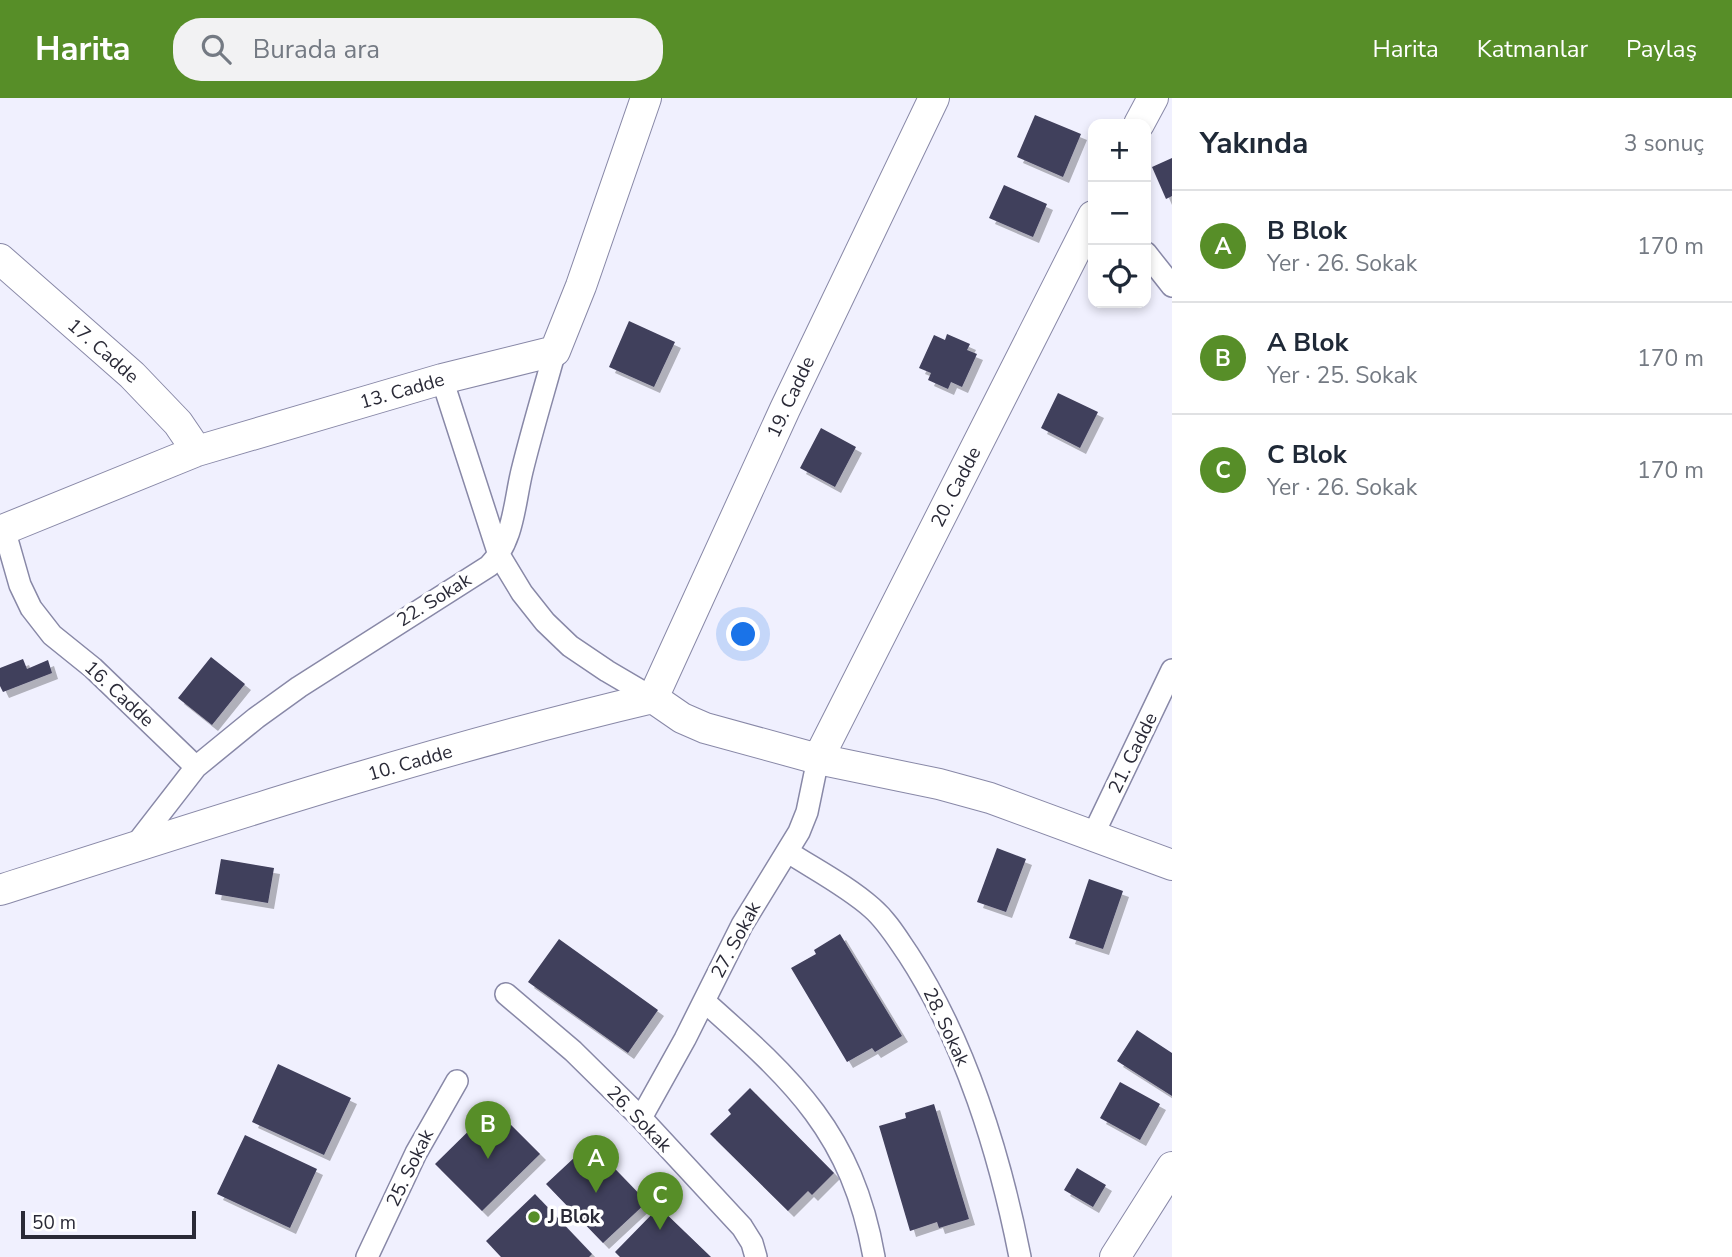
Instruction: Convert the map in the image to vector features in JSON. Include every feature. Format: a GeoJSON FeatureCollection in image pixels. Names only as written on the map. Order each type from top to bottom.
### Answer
{"type":"FeatureCollection","features":[{"type":"Feature","properties":{"kind":"street"},"geometry":{"type":"LineString","coordinates":[[499,555],[509,534],[522,471],[555,351],[581,286],[646,98]]}},
{"type":"Feature","properties":{"kind":"street","name":"19. Cadde"},"geometry":{"type":"LineString","coordinates":[[653,698],[785,409],[934,98]]}},
{"type":"Feature","properties":{"kind":"street"},"geometry":{"type":"LineString","coordinates":[[1142,119],[1153,98]]}},
{"type":"Feature","properties":{"kind":"street","name":"20. Cadde"},"geometry":{"type":"LineString","coordinates":[[818,759],[1088,226]]}},
{"type":"Feature","properties":{"kind":"street","name":"17. Cadde"},"geometry":{"type":"LineString","coordinates":[[0,259],[132,375],[178,423],[197,452]]}},
{"type":"Feature","properties":{"kind":"street"},"geometry":{"type":"LineString","coordinates":[[1151,259],[1172,286]]}},
{"type":"Feature","properties":{"kind":"street","name":"13. Cadde"},"geometry":{"type":"LineString","coordinates":[[2,530],[197,452],[296,420],[555,351]]}},
{"type":"Feature","properties":{"kind":"street"},"geometry":{"type":"LineString","coordinates":[[442,379],[499,555],[522,593],[545,622],[607,671],[682,718],[705,728],[818,759],[939,784],[990,798],[1172,865]]}},
{"type":"Feature","properties":{"kind":"street","name":"16. Cadde"},"geometry":{"type":"LineString","coordinates":[[2,530],[20,585],[31,608],[52,635],[93,668],[196,767]]}},
{"type":"Feature","properties":{"kind":"street","name":"22. Sokak"},"geometry":{"type":"LineString","coordinates":[[196,767],[299,687],[489,566],[499,555]]}},
{"type":"Feature","properties":{"kind":"street","name":"21. Cadde"},"geometry":{"type":"LineString","coordinates":[[1093,835],[1172,670]]}},
{"type":"Feature","properties":{"kind":"street","name":"10. Cadde"},"geometry":{"type":"LineString","coordinates":[[0,890],[261,807],[543,724],[653,698]]}},
{"type":"Feature","properties":{"kind":"street","name":"27. Sokak"},"geometry":{"type":"LineString","coordinates":[[641,1118],[742,925],[788,852],[807,812],[818,759]]}},
{"type":"Feature","properties":{"kind":"street"},"geometry":{"type":"LineString","coordinates":[[134,847],[196,767]]}},
{"type":"Feature","properties":{"kind":"street","name":"28. Sokak"},"geometry":{"type":"LineString","coordinates":[[788,852],[873,908],[892,929],[918,969],[941,1012],[969,1079],[1009,1203],[1020,1257]]}},
{"type":"Feature","properties":{"kind":"street","name":"26. Sokak"},"geometry":{"type":"LineString","coordinates":[[506,994],[573,1051],[641,1118],[742,1227],[752,1243],[756,1257]]}},
{"type":"Feature","properties":{"kind":"street"},"geometry":{"type":"LineString","coordinates":[[704,1002],[770,1060],[823,1122],[837,1145],[854,1185],[869,1228],[874,1257]]}},
{"type":"Feature","properties":{"kind":"street","name":"25. Sokak"},"geometry":{"type":"LineString","coordinates":[[367,1257],[416,1153],[457,1081]]}},
{"type":"Feature","properties":{"kind":"street"},"geometry":{"type":"LineString","coordinates":[[1115,1257],[1172,1167]]}},
{"type":"Feature","properties":{"kind":"building"},"geometry":{"type":"Polygon","coordinates":[[[1035,115],[1081,134],[1063,177],[1017,157],[1035,115]]]}},
{"type":"Feature","properties":{"kind":"building"},"geometry":{"type":"Polygon","coordinates":[[[1172,158],[1172,196],[1166,199],[1152,167],[1172,158]]]}},
{"type":"Feature","properties":{"kind":"building"},"geometry":{"type":"Polygon","coordinates":[[[1004,185],[1047,204],[1033,237],[989,218],[1004,185]]]}},
{"type":"Feature","properties":{"kind":"building"},"geometry":{"type":"Polygon","coordinates":[[[629,321],[675,342],[654,387],[609,367],[629,321]]]}},
{"type":"Feature","properties":{"kind":"building"},"geometry":{"type":"Polygon","coordinates":[[[947,334],[970,344],[967,350],[977,354],[962,387],[951,382],[948,389],[928,380],[931,373],[919,368],[934,335],[945,340],[947,334]]]}},
{"type":"Feature","properties":{"kind":"building"},"geometry":{"type":"Polygon","coordinates":[[[1058,393],[1098,412],[1080,448],[1041,428],[1058,393]]]}},
{"type":"Feature","properties":{"kind":"building"},"geometry":{"type":"Polygon","coordinates":[[[821,428],[856,447],[835,487],[800,468],[821,428]]]}},
{"type":"Feature","properties":{"kind":"building"},"geometry":{"type":"Polygon","coordinates":[[[211,657],[245,684],[212,725],[178,698],[211,657]]]}},
{"type":"Feature","properties":{"kind":"building"},"geometry":{"type":"Polygon","coordinates":[[[23,659],[27,669],[48,660],[52,673],[3,692],[0,686],[0,668],[23,659]]]}},
{"type":"Feature","properties":{"kind":"building"},"geometry":{"type":"Polygon","coordinates":[[[997,848],[1026,859],[1006,912],[977,902],[997,848]]]}},
{"type":"Feature","properties":{"kind":"building"},"geometry":{"type":"Polygon","coordinates":[[[221,859],[274,868],[268,903],[215,894],[221,859]]]}},
{"type":"Feature","properties":{"kind":"building"},"geometry":{"type":"Polygon","coordinates":[[[1089,879],[1123,891],[1103,949],[1069,938],[1089,879]]]}},
{"type":"Feature","properties":{"kind":"building"},"geometry":{"type":"Polygon","coordinates":[[[840,934],[902,1036],[875,1052],[872,1048],[847,1062],[791,968],[816,954],[814,950],[840,934]]]}},
{"type":"Feature","properties":{"kind":"building"},"geometry":{"type":"Polygon","coordinates":[[[559,939],[658,1010],[628,1053],[528,982],[559,939]]]}},
{"type":"Feature","properties":{"kind":"building"},"geometry":{"type":"Polygon","coordinates":[[[1137,1030],[1172,1053],[1172,1096],[1117,1061],[1137,1030]]]}},
{"type":"Feature","properties":{"kind":"building"},"geometry":{"type":"Polygon","coordinates":[[[278,1064],[351,1098],[324,1155],[252,1122],[278,1064]]]}},
{"type":"Feature","properties":{"kind":"building"},"geometry":{"type":"Polygon","coordinates":[[[1120,1082],[1160,1104],[1140,1140],[1100,1118],[1120,1082]]]}},
{"type":"Feature","properties":{"kind":"building"},"geometry":{"type":"Polygon","coordinates":[[[750,1088],[834,1173],[812,1195],[808,1191],[788,1211],[710,1134],[731,1114],[728,1110],[750,1088]]]}},
{"type":"Feature","properties":{"kind":"building"},"geometry":{"type":"Polygon","coordinates":[[[934,1104],[969,1219],[939,1228],[937,1222],[910,1231],[879,1126],[906,1118],[905,1113],[934,1104]]]}},
{"type":"Feature","properties":{"kind":"building"},"geometry":{"type":"Polygon","coordinates":[[[493,1107],[540,1154],[482,1211],[435,1164],[493,1107]]]}},
{"type":"Feature","properties":{"kind":"building"},"geometry":{"type":"Polygon","coordinates":[[[245,1135],[317,1169],[290,1228],[217,1194],[245,1135]]]}},
{"type":"Feature","properties":{"kind":"building"},"geometry":{"type":"Polygon","coordinates":[[[590,1143],[647,1202],[603,1243],[546,1184],[590,1143]]]}},
{"type":"Feature","properties":{"kind":"building"},"geometry":{"type":"Polygon","coordinates":[[[1077,1168],[1106,1185],[1093,1207],[1064,1190],[1077,1168]]]}},
{"type":"Feature","properties":{"kind":"building","name":"J Blok"},"geometry":{"type":"Polygon","coordinates":[[[535,1194],[592,1254],[589,1257],[501,1257],[486,1241],[535,1194]]]}},
{"type":"Feature","properties":{"kind":"building"},"geometry":{"type":"Polygon","coordinates":[[[659,1207],[711,1257],[620,1257],[615,1252],[659,1207]]]}},
{"type":"Feature","properties":{"kind":"place","name":"A Blok"},"geometry":{"type":"Point","coordinates":[488,1159]}},
{"type":"Feature","properties":{"kind":"place","name":"B Blok"},"geometry":{"type":"Point","coordinates":[596,1193]}},
{"type":"Feature","properties":{"kind":"place","name":"J Blok"},"geometry":{"type":"Point","coordinates":[534,1217]}},
{"type":"Feature","properties":{"kind":"place","name":"C Blok"},"geometry":{"type":"Point","coordinates":[660,1230]}}]}
